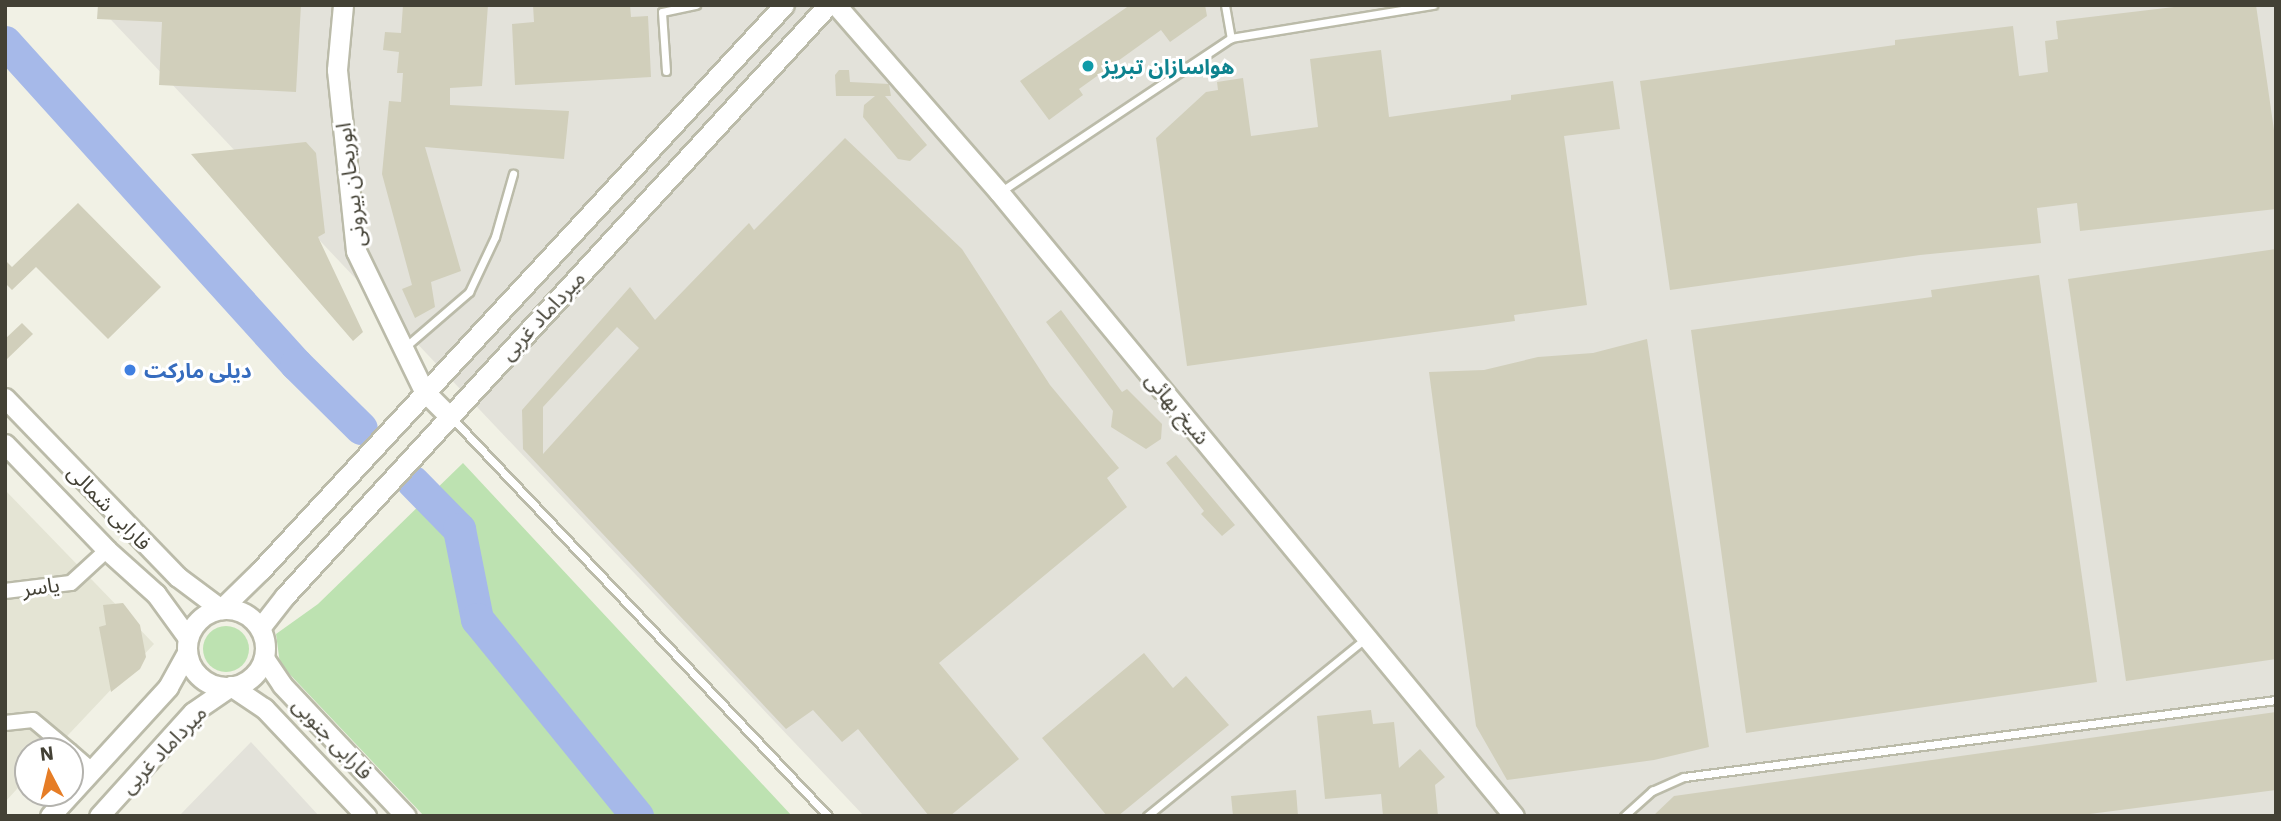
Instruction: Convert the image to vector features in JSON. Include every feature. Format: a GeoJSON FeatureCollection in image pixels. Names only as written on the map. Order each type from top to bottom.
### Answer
{"type":"FeatureCollection","features":[{"type":"Feature","properties":{"kind":"street","name":"ابوریحان بیرونی"},"geometry":{"type":"LineString","coordinates":[[342,5],[337,70],[356,251],[424,391],[449,416]]}},
{"type":"Feature","properties":{"kind":"street","name":"میرداماد غربی"},"geometry":{"type":"LineString","coordinates":[[221,609],[260,571],[784,5]]}},
{"type":"Feature","properties":{"kind":"street","name":"میرداماد غربی"},"geometry":{"type":"LineString","coordinates":[[260,628],[285,596],[449,416],[828,5]]}},
{"type":"Feature","properties":{"kind":"street","name":"شیخ بهائی"},"geometry":{"type":"LineString","coordinates":[[836,5],[999,192],[1514,816]]}},
{"type":"Feature","properties":{"kind":"street","name":"فارابی شمالی"},"geometry":{"type":"LineString","coordinates":[[5,398],[178,577],[221,609]]}},
{"type":"Feature","properties":{"kind":"street","name":"فارابی شمالی"},"geometry":{"type":"LineString","coordinates":[[5,444],[107,550],[156,594],[188,645]]}},
{"type":"Feature","properties":{"kind":"street","name":"یاسر"},"geometry":{"type":"LineString","coordinates":[[5,591],[71,583],[107,550]]}},
{"type":"Feature","properties":{"kind":"street"},"geometry":{"type":"LineString","coordinates":[[221,609],[243,613],[260,628],[265,648],[264,658],[252,677],[231,686],[208,682],[198,674],[188,645],[200,619],[221,609]]}},
{"type":"Feature","properties":{"kind":"street","name":"میرداماد غربی"},"geometry":{"type":"LineString","coordinates":[[50,816],[168,687],[188,645]]}},
{"type":"Feature","properties":{"kind":"street","name":"فارابی جنوبی"},"geometry":{"type":"LineString","coordinates":[[264,658],[282,685],[406,816]]}},
{"type":"Feature","properties":{"kind":"street","name":"میرداماد غربی"},"geometry":{"type":"LineString","coordinates":[[99,816],[193,712],[231,686]]}},
{"type":"Feature","properties":{"kind":"street","name":"فارابی جنوبی"},"geometry":{"type":"LineString","coordinates":[[231,686],[264,708],[366,816]]}},
{"type":"Feature","properties":{"kind":"street"},"geometry":{"type":"LineString","coordinates":[[5,723],[33,720],[53,737]]}},
{"type":"Feature","properties":{"kind":"street"},"geometry":{"type":"LineString","coordinates":[[84,763],[92,770]]}},
{"type":"Feature","properties":{"kind":"lane"},"geometry":{"type":"LineString","coordinates":[[666,71],[662,12],[696,5]]}},
{"type":"Feature","properties":{"kind":"lane"},"geometry":{"type":"LineString","coordinates":[[1225,5],[1231,38]]}},
{"type":"Feature","properties":{"kind":"lane"},"geometry":{"type":"LineString","coordinates":[[999,192],[1231,38],[1433,5]]}},
{"type":"Feature","properties":{"kind":"lane"},"geometry":{"type":"LineString","coordinates":[[404,349],[469,292],[495,237],[513,174]]}},
{"type":"Feature","properties":{"kind":"lane"},"geometry":{"type":"LineString","coordinates":[[449,416],[828,816]]}},
{"type":"Feature","properties":{"kind":"lane"},"geometry":{"type":"LineString","coordinates":[[1147,816],[1366,637]]}},
{"type":"Feature","properties":{"kind":"lane"},"geometry":{"type":"LineString","coordinates":[[1624,816],[1652,791],[1684,777],[2276,700]]}},
{"type":"Feature","properties":{"kind":"shaded area"},"geometry":{"type":"Polygon","coordinates":[[[97,5],[2276,5],[2276,816],[864,816],[97,5]]]}},
{"type":"Feature","properties":{"kind":"shaded area"},"geometry":{"type":"Polygon","coordinates":[[[5,490],[154,644],[66,737],[14,737],[14,792],[5,802],[5,490]]]}},
{"type":"Feature","properties":{"kind":"shaded area"},"geometry":{"type":"Polygon","coordinates":[[[251,742],[319,816],[179,816],[251,742]]]}},
{"type":"Feature","properties":{"kind":"green space"},"geometry":{"type":"Polygon","coordinates":[[[463,463],[792,816],[424,816],[280,664],[276,634],[318,604],[463,463]]]}},
{"type":"Feature","properties":{"kind":"green space"},"geometry":{"type":"Polygon","coordinates":[[[226,626],[242,633],[249,649],[242,665],[226,672],[210,665],[203,649],[210,633],[226,626]]]}},
{"type":"Feature","properties":{"kind":"building"},"geometry":{"type":"Polygon","coordinates":[[[98,5],[301,5],[296,92],[159,85],[162,22],[97,19],[98,5]]]}},
{"type":"Feature","properties":{"kind":"building"},"geometry":{"type":"Polygon","coordinates":[[[403,5],[488,5],[482,86],[450,88],[450,105],[569,111],[564,159],[425,147],[461,271],[431,282],[435,307],[415,318],[402,289],[412,285],[382,174],[389,101],[401,102],[403,73],[397,73],[399,52],[383,50],[385,32],[401,33],[403,5]]]}},
{"type":"Feature","properties":{"kind":"building"},"geometry":{"type":"Polygon","coordinates":[[[533,5],[630,5],[631,17],[648,16],[651,77],[515,85],[512,24],[534,22],[533,5]]]}},
{"type":"Feature","properties":{"kind":"building","name":"هواسازان تبریز"},"geometry":{"type":"Polygon","coordinates":[[[1130,5],[1205,5],[1207,16],[1170,42],[1161,30],[1079,89],[1083,95],[1049,120],[1020,81],[1130,5]]]}},
{"type":"Feature","properties":{"kind":"building"},"geometry":{"type":"Polygon","coordinates":[[[2191,5],[2256,5],[2276,144],[2276,209],[2080,231],[2077,203],[2037,208],[2041,243],[1920,255],[1670,290],[1640,81],[1895,45],[1895,40],[2013,26],[2019,76],[2048,72],[2045,41],[2058,39],[2056,21],[2191,5]]]}},
{"type":"Feature","properties":{"kind":"building"},"geometry":{"type":"Polygon","coordinates":[[[1381,50],[1389,117],[1511,100],[1511,95],[1613,81],[1620,129],[1564,136],[1587,305],[1514,315],[1515,321],[1187,366],[1156,138],[1206,92],[1218,90],[1217,82],[1243,78],[1251,136],[1318,127],[1310,59],[1381,50]]]}},
{"type":"Feature","properties":{"kind":"building"},"geometry":{"type":"Polygon","coordinates":[[[839,70],[849,70],[850,82],[889,84],[891,96],[885,96],[927,145],[910,161],[898,159],[863,117],[864,105],[875,96],[836,96],[835,75],[839,70]]]}},
{"type":"Feature","properties":{"kind":"building"},"geometry":{"type":"Polygon","coordinates":[[[845,138],[962,249],[1050,385],[1119,468],[1107,478],[1127,507],[939,663],[1019,759],[950,816],[929,816],[858,729],[842,742],[813,710],[786,729],[523,449],[522,410],[630,287],[655,320],[749,223],[754,230],[845,138]],[[617,327],[543,407],[543,454],[639,348],[617,327]]]}},
{"type":"Feature","properties":{"kind":"building"},"geometry":{"type":"Polygon","coordinates":[[[306,142],[316,153],[325,233],[318,237],[363,332],[353,341],[191,154],[306,142]]]}},
{"type":"Feature","properties":{"kind":"building"},"geometry":{"type":"Polygon","coordinates":[[[78,203],[161,287],[108,339],[36,267],[12,290],[5,283],[5,260],[12,267],[78,203]]]}},
{"type":"Feature","properties":{"kind":"building"},"geometry":{"type":"Polygon","coordinates":[[[2276,249],[2276,659],[2126,681],[2068,279],[2276,249]]]}},
{"type":"Feature","properties":{"kind":"building"},"geometry":{"type":"Polygon","coordinates":[[[2039,275],[2097,682],[1746,733],[1691,330],[1932,297],[1931,290],[2039,275]]]}},
{"type":"Feature","properties":{"kind":"building"},"geometry":{"type":"Polygon","coordinates":[[[1061,310],[1122,392],[1127,389],[1162,424],[1161,439],[1146,449],[1111,427],[1113,411],[1046,322],[1061,310]]]}},
{"type":"Feature","properties":{"kind":"building"},"geometry":{"type":"Polygon","coordinates":[[[22,323],[33,334],[5,361],[5,339],[22,323]]]}},
{"type":"Feature","properties":{"kind":"building"},"geometry":{"type":"Polygon","coordinates":[[[1647,339],[1709,747],[1654,760],[1507,780],[1476,726],[1429,372],[1484,370],[1538,357],[1593,353],[1647,339]]]}},
{"type":"Feature","properties":{"kind":"building"},"geometry":{"type":"Polygon","coordinates":[[[1176,455],[1235,525],[1222,536],[1201,514],[1204,511],[1166,463],[1176,455]]]}},
{"type":"Feature","properties":{"kind":"building"},"geometry":{"type":"Polygon","coordinates":[[[123,603],[140,625],[146,657],[140,669],[111,692],[99,627],[106,625],[103,605],[123,603]]]}},
{"type":"Feature","properties":{"kind":"building"},"geometry":{"type":"Polygon","coordinates":[[[1144,653],[1173,688],[1186,676],[1229,725],[1118,816],[1107,816],[1042,738],[1144,653]]]}},
{"type":"Feature","properties":{"kind":"building"},"geometry":{"type":"Polygon","coordinates":[[[1371,710],[1373,724],[1394,722],[1399,768],[1420,749],[1445,777],[1435,785],[1438,816],[1383,816],[1381,794],[1325,799],[1317,716],[1371,710]]]}},
{"type":"Feature","properties":{"kind":"building"},"geometry":{"type":"Polygon","coordinates":[[[2276,712],[2276,790],[2074,816],[1653,816],[1674,796],[2276,712]]]}},
{"type":"Feature","properties":{"kind":"building"},"geometry":{"type":"Polygon","coordinates":[[[1296,790],[1298,816],[1233,816],[1231,796],[1296,790]]]}},
{"type":"Feature","properties":{"kind":"waterway"},"geometry":{"type":"LineString","coordinates":[[5,42],[296,364],[361,428]]}},
{"type":"Feature","properties":{"kind":"waterway"},"geometry":{"type":"LineString","coordinates":[[413,482],[459,529],[477,619],[637,816]]}},
{"type":"Feature","properties":{"kind":"place","name":"هواسازان تبریز"},"geometry":{"type":"Point","coordinates":[1088,66]}},
{"type":"Feature","properties":{"kind":"place","name":"دیلی مارکت"},"geometry":{"type":"Point","coordinates":[130,370]}}]}
